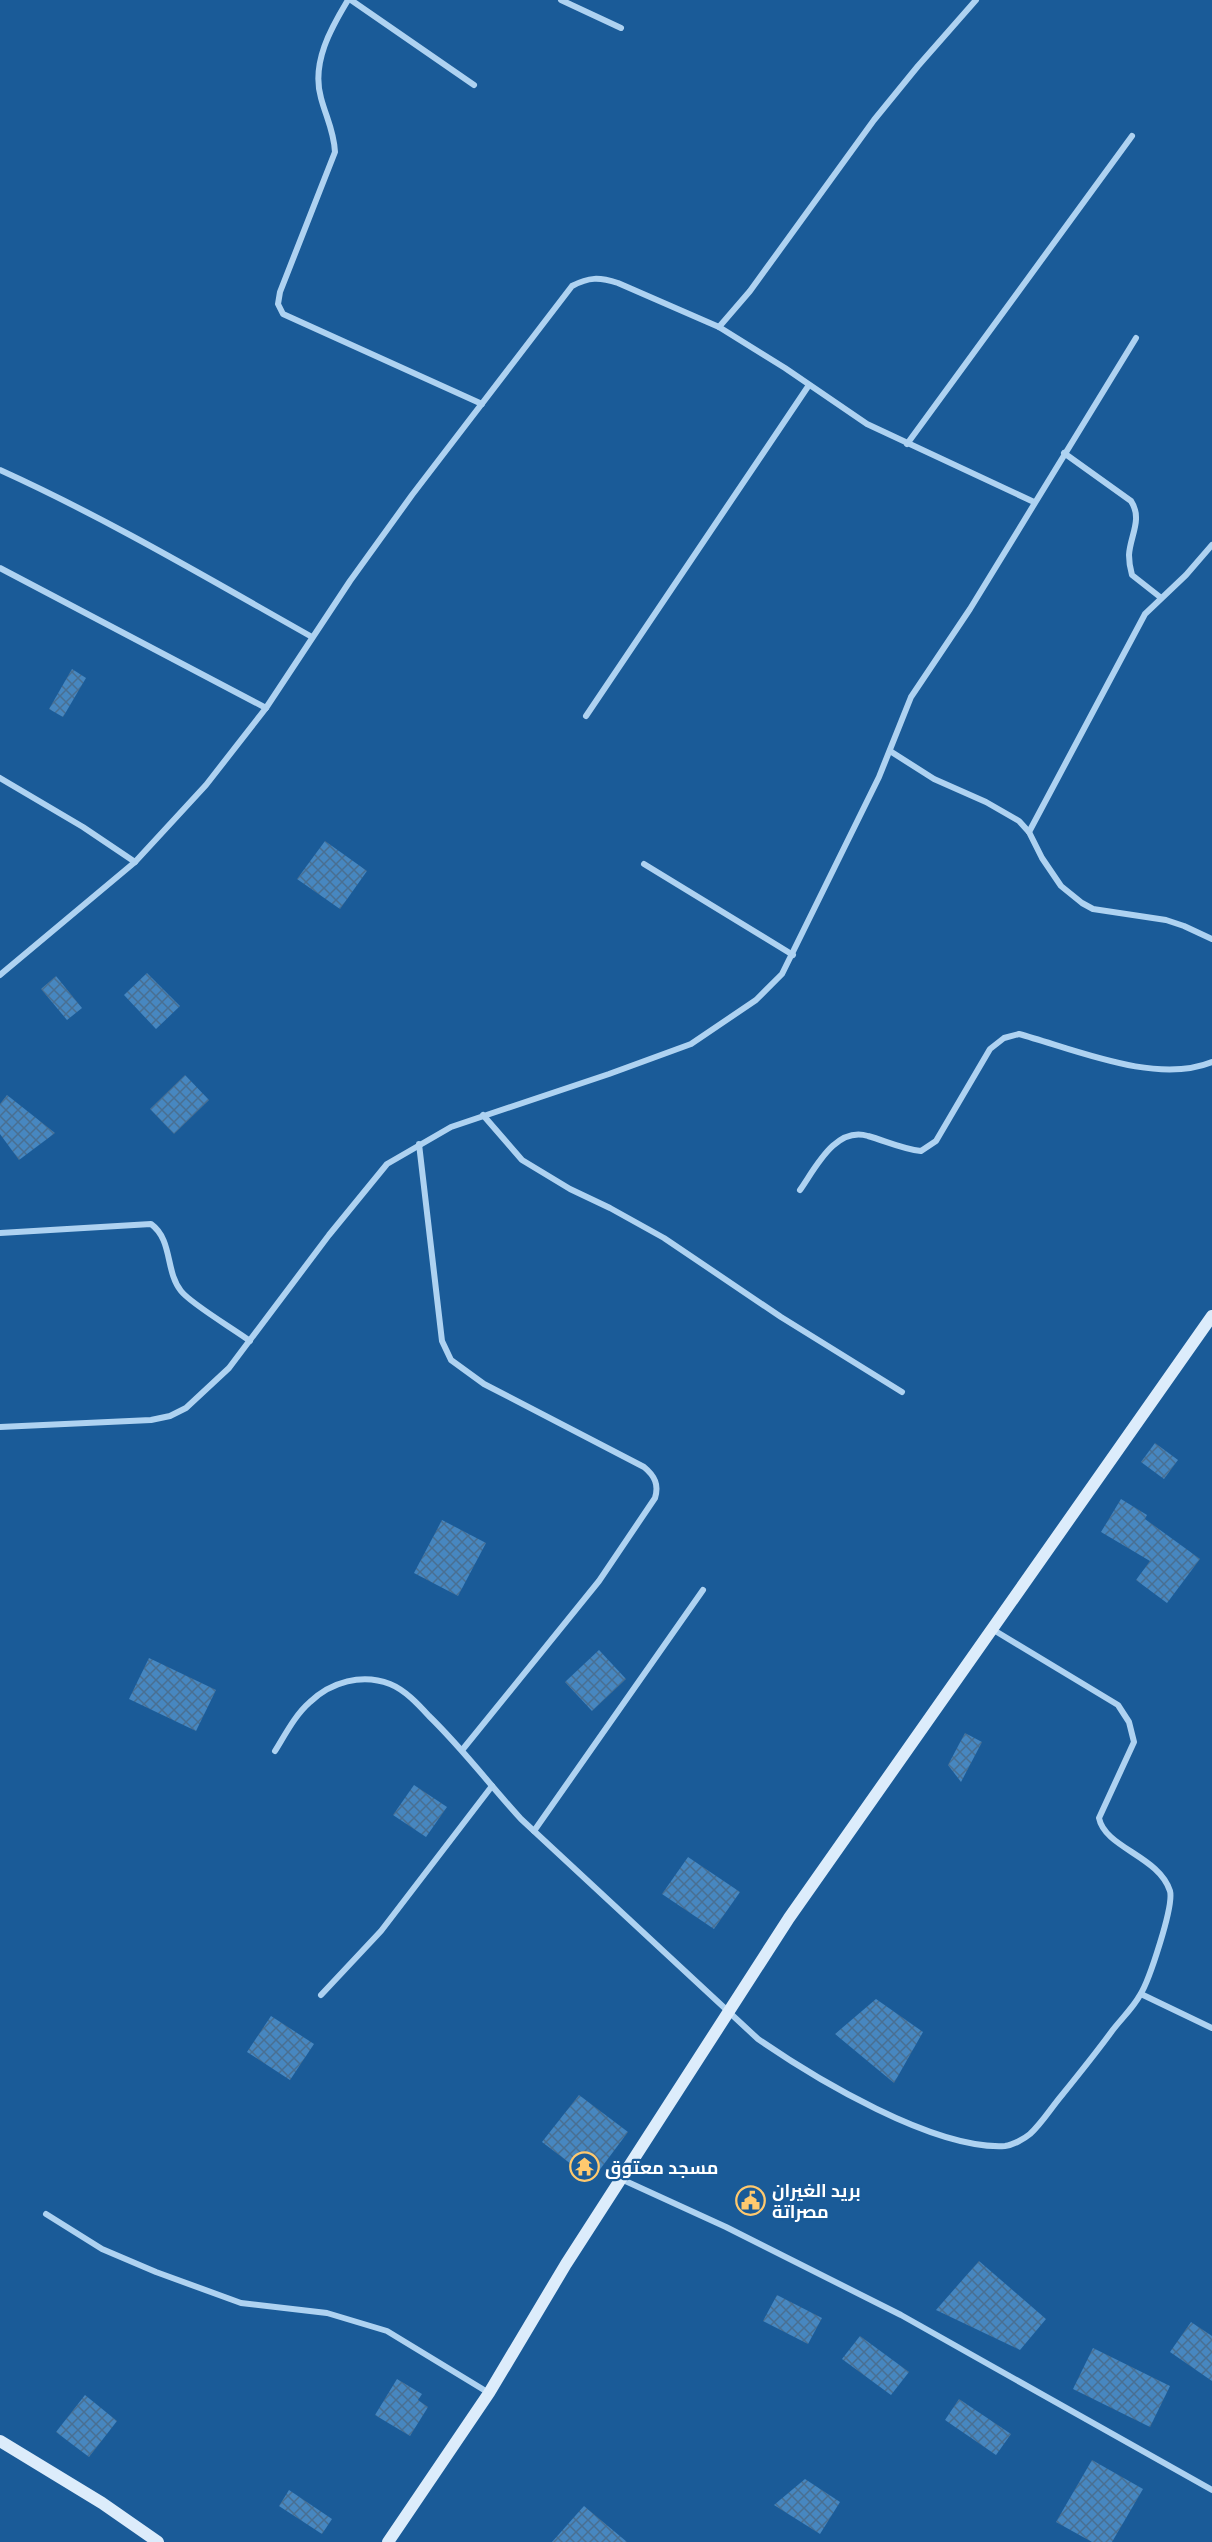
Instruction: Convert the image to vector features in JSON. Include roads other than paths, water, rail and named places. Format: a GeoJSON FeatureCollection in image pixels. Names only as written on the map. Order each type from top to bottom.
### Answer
{"type":"FeatureCollection","features":[{"type":"Feature","properties":{"kind":"street"},"geometry":{"type":"LineString","coordinates":[[474,85],[349,0],[328,37],[318,72],[321,97],[334,134],[335,152],[279,292],[278,304],[283,314],[482,404]]}},
{"type":"Feature","properties":{"kind":"street"},"geometry":{"type":"LineString","coordinates":[[561,0],[621,28]]}},
{"type":"Feature","properties":{"kind":"street"},"geometry":{"type":"LineString","coordinates":[[720,327],[750,291],[874,120],[976,0]]}},
{"type":"Feature","properties":{"kind":"street"},"geometry":{"type":"LineString","coordinates":[[907,444],[1132,136]]}},
{"type":"Feature","properties":{"kind":"street"},"geometry":{"type":"LineString","coordinates":[[0,975],[135,862],[206,785],[266,708],[312,637],[405,504],[572,286],[587,278],[601,277],[618,283],[720,327],[867,424],[1034,502]]}},
{"type":"Feature","properties":{"kind":"street"},"geometry":{"type":"LineString","coordinates":[[0,1426],[72,1422],[135,1422],[170,1416],[186,1408],[229,1368],[365,1189],[387,1164],[451,1127],[691,1044],[756,1000],[782,974],[793,955],[815,904],[851,837],[890,751],[911,697],[970,609],[1136,338]]}},
{"type":"Feature","properties":{"kind":"street"},"geometry":{"type":"LineString","coordinates":[[586,716],[809,385]]}},
{"type":"Feature","properties":{"kind":"street"},"geometry":{"type":"LineString","coordinates":[[1064,453],[1131,501],[1136,508],[1137,517],[1129,554],[1132,575],[1160,597]]}},
{"type":"Feature","properties":{"kind":"street"},"geometry":{"type":"LineString","coordinates":[[0,470],[139,539],[312,637]]}},
{"type":"Feature","properties":{"kind":"street"},"geometry":{"type":"LineString","coordinates":[[1029,832],[1145,614],[1160,597],[1186,575],[1212,544]]}},
{"type":"Feature","properties":{"kind":"street"},"geometry":{"type":"LineString","coordinates":[[0,568],[266,708]]}},
{"type":"Feature","properties":{"kind":"street"},"geometry":{"type":"LineString","coordinates":[[890,751],[934,779],[1010,815],[1029,832],[1053,876],[1082,903],[1092,909],[1166,920],[1212,939]]}},
{"type":"Feature","properties":{"kind":"street"},"geometry":{"type":"LineString","coordinates":[[0,778],[83,827],[135,862]]}},
{"type":"Feature","properties":{"kind":"street"},"geometry":{"type":"LineString","coordinates":[[644,864],[793,955]]}},
{"type":"Feature","properties":{"kind":"street"},"geometry":{"type":"LineString","coordinates":[[800,1190],[830,1148],[845,1138],[864,1135],[904,1149],[921,1151],[936,1142],[990,1049],[1012,1035],[1019,1034],[1127,1065],[1173,1069],[1193,1068],[1212,1062]]}},
{"type":"Feature","properties":{"kind":"street"},"geometry":{"type":"LineString","coordinates":[[483,1115],[522,1160],[570,1189],[664,1238],[781,1317],[902,1392]]}},
{"type":"Feature","properties":{"kind":"street"},"geometry":{"type":"LineString","coordinates":[[419,1144],[442,1341],[451,1360],[484,1384],[644,1467],[652,1474],[657,1489],[655,1498],[599,1581],[463,1749]]}},
{"type":"Feature","properties":{"kind":"street"},"geometry":{"type":"LineString","coordinates":[[0,1233],[151,1224],[163,1236],[175,1278],[182,1293],[250,1341]]}},
{"type":"Feature","properties":{"kind":"street"},"geometry":{"type":"LineString","coordinates":[[388,2542],[489,2392],[566,2264],[727,2013],[834,1852],[1212,1316]]}},
{"type":"Feature","properties":{"kind":"street"},"geometry":{"type":"LineString","coordinates":[[534,1831],[703,1590]]}},
{"type":"Feature","properties":{"kind":"street"},"geometry":{"type":"LineString","coordinates":[[275,1750],[308,1703],[327,1689],[351,1680],[371,1678],[392,1685],[411,1698],[463,1749],[492,1786],[534,1831],[588,1879],[727,2013],[758,2039],[796,2066],[911,2124],[955,2139],[985,2146],[1009,2145],[1029,2134],[1086,2066],[1141,1994],[1170,1910],[1170,1892],[1159,1873],[1101,1828],[1100,1818],[1134,1742],[1129,1722],[1118,1705],[992,1629]]}},
{"type":"Feature","properties":{"kind":"street"},"geometry":{"type":"LineString","coordinates":[[321,1995],[381,1931],[492,1786]]}},
{"type":"Feature","properties":{"kind":"street"},"geometry":{"type":"LineString","coordinates":[[1141,1994],[1212,2028]]}},
{"type":"Feature","properties":{"kind":"street"},"geometry":{"type":"LineString","coordinates":[[621,2179],[726,2227],[901,2315],[1212,2490]]}},
{"type":"Feature","properties":{"kind":"street"},"geometry":{"type":"LineString","coordinates":[[46,2214],[102,2249],[156,2272],[241,2303],[327,2313],[387,2331],[489,2392]]}},
{"type":"Feature","properties":{"kind":"street"},"geometry":{"type":"LineString","coordinates":[[0,2441],[102,2503],[158,2542]]}},
{"type":"Feature","properties":{"kind":"place","name":"مسجد معتوق"},"geometry":{"type":"Point","coordinates":[584,2167]}},
{"type":"Feature","properties":{"kind":"place","name":"بريد الغيران مصراتة"},"geometry":{"type":"Point","coordinates":[751,2200]}}]}
